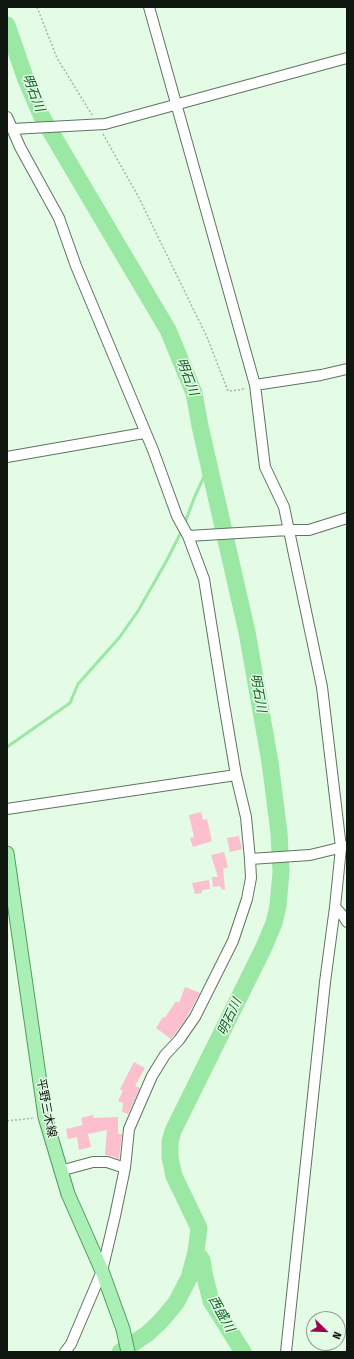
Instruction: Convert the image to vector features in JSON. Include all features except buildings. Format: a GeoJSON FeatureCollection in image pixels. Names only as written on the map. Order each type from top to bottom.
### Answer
{"type":"FeatureCollection","features":[{"type":"Feature","properties":{"kind":"main road","name":"平野三木線"},"geometry":{"type":"LineString","coordinates":[[7,853],[45,1116],[68,1194],[102,1271],[123,1329],[128,1352]]}},
{"type":"Feature","properties":{"kind":"street"},"geometry":{"type":"LineString","coordinates":[[148,7],[255,385],[265,467],[284,507],[322,687],[344,847],[325,982],[286,1352]]}},
{"type":"Feature","properties":{"kind":"street"},"geometry":{"type":"LineString","coordinates":[[12,129],[104,124],[347,58]]}},
{"type":"Feature","properties":{"kind":"street"},"geometry":{"type":"LineString","coordinates":[[7,117],[20,147],[59,218],[76,266],[152,450],[177,516],[188,536],[204,579],[236,775],[246,817],[251,878],[247,899],[233,941],[195,1017],[179,1040],[165,1055],[152,1076],[129,1129],[125,1168],[102,1271],[70,1344],[65,1352]]}},
{"type":"Feature","properties":{"kind":"street"},"geometry":{"type":"LineString","coordinates":[[255,385],[315,376],[347,369]]}},
{"type":"Feature","properties":{"kind":"street"},"geometry":{"type":"LineString","coordinates":[[7,457],[144,433]]}},
{"type":"Feature","properties":{"kind":"street"},"geometry":{"type":"LineString","coordinates":[[188,536],[309,530],[347,518]]}},
{"type":"Feature","properties":{"kind":"street"},"geometry":{"type":"LineString","coordinates":[[7,809],[236,775]]}},
{"type":"Feature","properties":{"kind":"street"},"geometry":{"type":"LineString","coordinates":[[250,859],[310,855],[344,847]]}},
{"type":"Feature","properties":{"kind":"street"},"geometry":{"type":"LineString","coordinates":[[335,907],[347,922]]}},
{"type":"Feature","properties":{"kind":"street"},"geometry":{"type":"LineString","coordinates":[[60,1171],[93,1162],[107,1162],[125,1168]]}},
{"type":"Feature","properties":{"kind":"path"},"geometry":{"type":"LineString","coordinates":[[37,7],[57,58],[98,124],[138,196],[204,330],[228,391],[239,390],[255,385]]}},
{"type":"Feature","properties":{"kind":"path"},"geometry":{"type":"LineString","coordinates":[[7,1121],[45,1116]]}},
{"type":"Feature","properties":{"kind":"waterway","name":"明石川"},"geometry":{"type":"LineString","coordinates":[[7,25],[26,80],[42,117],[168,330],[194,393],[200,426],[247,632],[270,762],[279,833],[281,872],[278,906],[274,923],[264,947],[173,1131],[170,1142],[170,1157],[174,1176],[199,1228],[196,1252],[189,1278],[176,1303],[160,1322],[147,1334],[120,1352]]}},
{"type":"Feature","properties":{"kind":"waterway"},"geometry":{"type":"LineString","coordinates":[[184,525],[209,466]]}},
{"type":"Feature","properties":{"kind":"waterway"},"geometry":{"type":"LineString","coordinates":[[7,747],[70,703],[78,684],[119,638],[138,611],[182,530]]}},
{"type":"Feature","properties":{"kind":"waterway","name":"西盛川"},"geometry":{"type":"LineString","coordinates":[[196,1252],[202,1260],[211,1301],[243,1352]]}}]}
